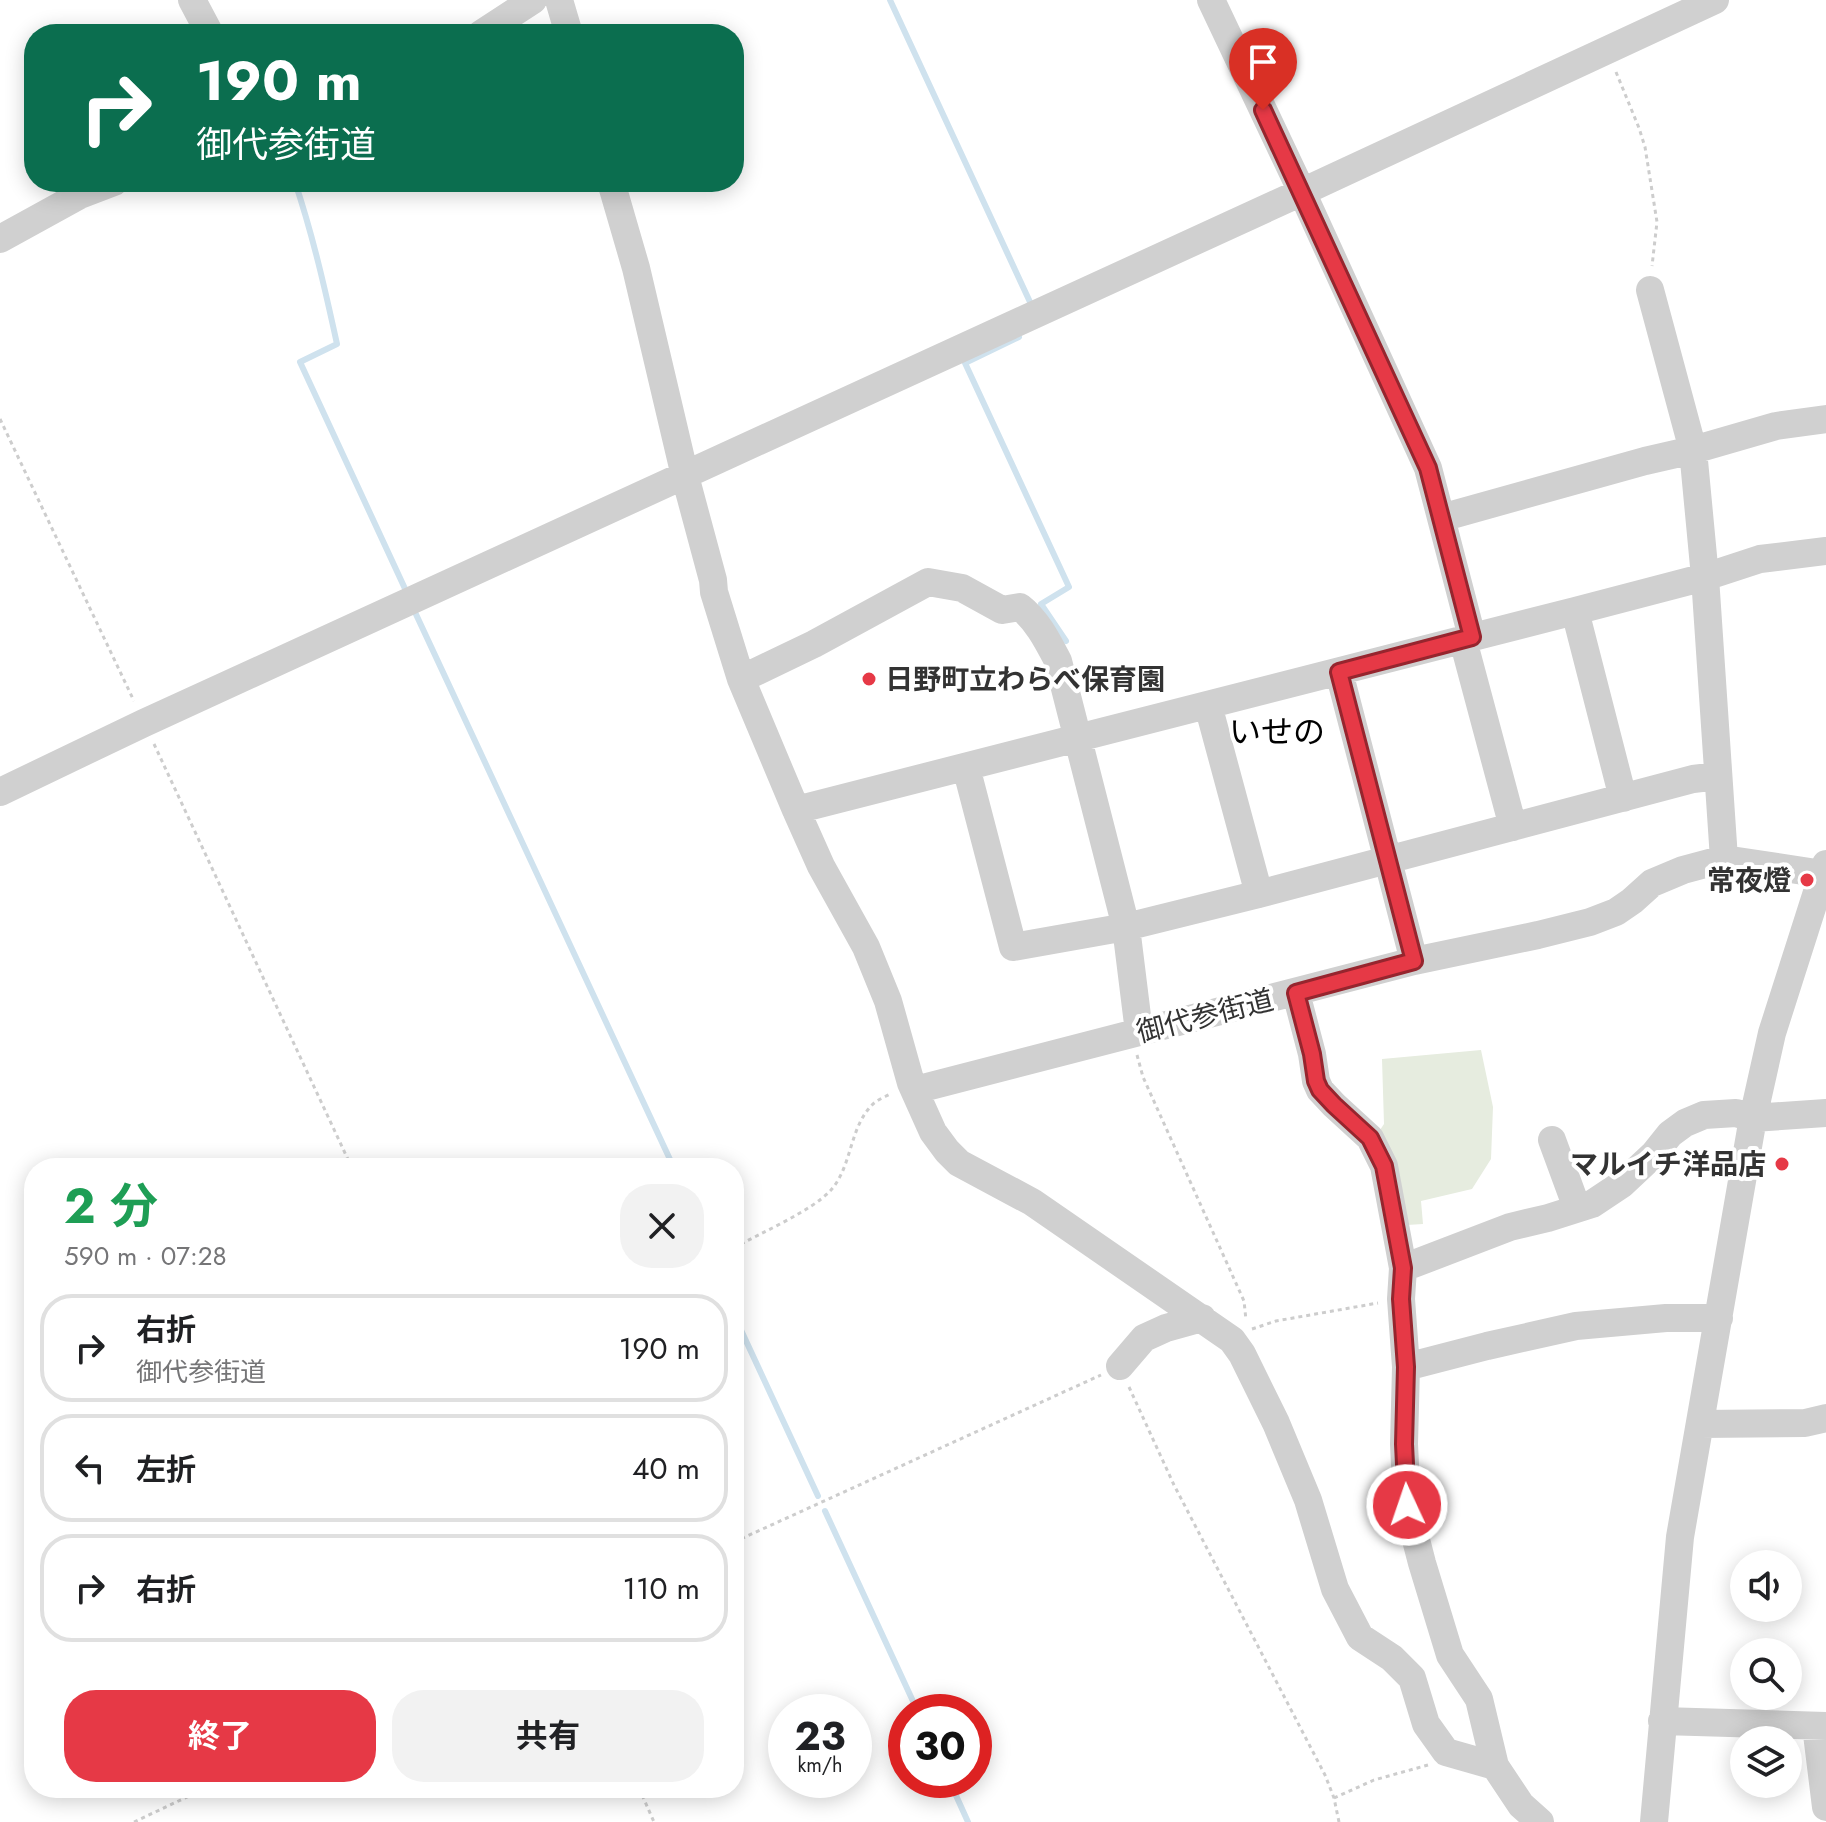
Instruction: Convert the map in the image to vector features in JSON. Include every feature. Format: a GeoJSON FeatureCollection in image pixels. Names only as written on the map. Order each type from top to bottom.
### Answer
{"type":"FeatureCollection","features":[{"type":"Feature","properties":{"kind":"street"},"geometry":{"type":"LineString","coordinates":[[192,0],[205,24]]}},
{"type":"Feature","properties":{"kind":"street"},"geometry":{"type":"LineString","coordinates":[[496,24],[533,0]]}},
{"type":"Feature","properties":{"kind":"street"},"geometry":{"type":"LineString","coordinates":[[559,0],[566,24]]}},
{"type":"Feature","properties":{"kind":"street"},"geometry":{"type":"LineString","coordinates":[[1211,0],[1428,468],[1513,827]]}},
{"type":"Feature","properties":{"kind":"street"},"geometry":{"type":"LineString","coordinates":[[0,792],[1715,0]]}},
{"type":"Feature","properties":{"kind":"street"},"geometry":{"type":"LineString","coordinates":[[2,233],[88,192]]}},
{"type":"Feature","properties":{"kind":"street"},"geometry":{"type":"LineString","coordinates":[[614,192],[636,268],[714,592],[741,679],[821,866],[871,960],[888,1001],[913,1087],[933,1132],[959,1163],[1032,1202],[1232,1340],[1276,1423],[1308,1500],[1335,1589],[1360,1637],[1392,1658],[1412,1678],[1426,1724],[1446,1752],[1495,1766]]}},
{"type":"Feature","properties":{"kind":"street"},"geometry":{"type":"LineString","coordinates":[[1650,290],[1693,450],[1724,859]]}},
{"type":"Feature","properties":{"kind":"street"},"geometry":{"type":"LineString","coordinates":[[1441,518],[1776,426],[1826,419]]}},
{"type":"Feature","properties":{"kind":"street"},"geometry":{"type":"LineString","coordinates":[[796,810],[1575,611],[1705,577],[1760,559],[1826,551]]}},
{"type":"Feature","properties":{"kind":"street"},"geometry":{"type":"LineString","coordinates":[[741,679],[814,644],[928,582],[962,588],[1002,610],[1020,607],[1029,614],[1058,661],[1126,927],[1139,1032]]}},
{"type":"Feature","properties":{"kind":"street"},"geometry":{"type":"LineString","coordinates":[[1575,611],[1623,798]]}},
{"type":"Feature","properties":{"kind":"street"},"geometry":{"type":"LineString","coordinates":[[1339,672],[1414,961]]}},
{"type":"Feature","properties":{"kind":"street"},"geometry":{"type":"LineString","coordinates":[[1208,705],[1259,894]]}},
{"type":"Feature","properties":{"kind":"street"},"geometry":{"type":"LineString","coordinates":[[966,767],[1013,947],[1126,927],[1693,779],[1718,776]]}},
{"type":"Feature","properties":{"kind":"street","name":"御代参街道"},"geometry":{"type":"LineString","coordinates":[[913,1087],[1414,961],[1590,922],[1616,912],[1652,883],[1683,870],[1724,859],[1824,869]]}},
{"type":"Feature","properties":{"kind":"street"},"geometry":{"type":"LineString","coordinates":[[1654,1822],[1680,1537],[1753,1118],[1772,1033],[1824,869]]}},
{"type":"Feature","properties":{"kind":"street"},"geometry":{"type":"LineString","coordinates":[[1296,993],[1320,1090],[1370,1138],[1384,1166],[1403,1268],[1401,1299],[1406,1367],[1404,1444],[1407,1505],[1450,1655],[1479,1699],[1495,1766],[1521,1805],[1540,1822]]}},
{"type":"Feature","properties":{"kind":"street"},"geometry":{"type":"LineString","coordinates":[[1403,1268],[1510,1227],[1592,1204],[1622,1184],[1670,1134],[1704,1115],[1736,1113],[1753,1118],[1819,1111]]}},
{"type":"Feature","properties":{"kind":"street"},"geometry":{"type":"LineString","coordinates":[[1552,1140],[1577,1208]]}},
{"type":"Feature","properties":{"kind":"street"},"geometry":{"type":"LineString","coordinates":[[1120,1366],[1144,1338],[1202,1318]]}},
{"type":"Feature","properties":{"kind":"street"},"geometry":{"type":"LineString","coordinates":[[1406,1367],[1576,1326],[1666,1318],[1719,1318]]}},
{"type":"Feature","properties":{"kind":"street"},"geometry":{"type":"LineString","coordinates":[[1700,1424],[1805,1423],[1826,1418]]}},
{"type":"Feature","properties":{"kind":"street"},"geometry":{"type":"LineString","coordinates":[[1662,1721],[1821,1726],[1826,1807]]}},
{"type":"Feature","properties":{"kind":"path"},"geometry":{"type":"LineString","coordinates":[[1606,50],[1645,147],[1657,222],[1650,290]]}},
{"type":"Feature","properties":{"kind":"path"},"geometry":{"type":"LineString","coordinates":[[0,419],[347,1158]]}},
{"type":"Feature","properties":{"kind":"path"},"geometry":{"type":"LineString","coordinates":[[1139,1032],[1134,1045],[1143,1077],[1244,1301],[1247,1330],[1292,1318],[1401,1299]]}},
{"type":"Feature","properties":{"kind":"path"},"geometry":{"type":"LineString","coordinates":[[744,1242],[825,1196],[843,1172],[861,1120],[872,1104],[913,1087]]}},
{"type":"Feature","properties":{"kind":"path"},"geometry":{"type":"LineString","coordinates":[[744,1537],[1120,1366],[1174,1485],[1325,1775],[1339,1822]]}},
{"type":"Feature","properties":{"kind":"path"},"geometry":{"type":"LineString","coordinates":[[1334,1798],[1374,1780],[1456,1755]]}},
{"type":"Feature","properties":{"kind":"path"},"geometry":{"type":"LineString","coordinates":[[134,1822],[185,1798]]}},
{"type":"Feature","properties":{"kind":"path"},"geometry":{"type":"LineString","coordinates":[[643,1798],[654,1822]]}},
{"type":"Feature","properties":{"kind":"shaded area"},"geometry":{"type":"Polygon","coordinates":[[[1481,1050],[1493,1107],[1491,1159],[1472,1189],[1421,1201],[1423,1224],[1407,1225],[1374,1139],[1384,1124],[1382,1059],[1481,1050]]]}},
{"type":"Feature","properties":{"kind":"waterway"},"geometry":{"type":"LineString","coordinates":[[890,0],[1030,302]]}},
{"type":"Feature","properties":{"kind":"waterway"},"geometry":{"type":"LineString","coordinates":[[298,192],[337,344],[300,362],[407,593]]}},
{"type":"Feature","properties":{"kind":"waterway"},"geometry":{"type":"LineString","coordinates":[[1019,337],[965,363],[1069,587],[1041,604],[1066,641]]}},
{"type":"Feature","properties":{"kind":"waterway"},"geometry":{"type":"LineString","coordinates":[[414,610],[669,1158]]}},
{"type":"Feature","properties":{"kind":"waterway"},"geometry":{"type":"LineString","coordinates":[[744,1337],[818,1496]]}},
{"type":"Feature","properties":{"kind":"waterway"},"geometry":{"type":"LineString","coordinates":[[825,1511],[910,1694]]}},
{"type":"Feature","properties":{"kind":"waterway"},"geometry":{"type":"LineString","coordinates":[[957,1798],[968,1822]]}},
{"type":"Feature","properties":{"kind":"place","name":"日野町立わらべ保育園"},"geometry":{"type":"Point","coordinates":[869,679]}},
{"type":"Feature","properties":{"kind":"place","name":"常夜燈"},"geometry":{"type":"Point","coordinates":[1807,880]}},
{"type":"Feature","properties":{"kind":"place","name":"マルイチ洋品店"},"geometry":{"type":"Point","coordinates":[1782,1164]}},
{"type":"Feature","properties":{"kind":"district","name":"いせの"},"geometry":{"type":"Point","coordinates":[1277,732]}},
{"type":"Feature","properties":{"kind":"route"},"geometry":{"type":"LineString","coordinates":[[1263,110],[1428,468],[1472,637],[1339,672],[1414,961],[1296,993],[1320,1090],[1370,1138],[1384,1166],[1403,1268],[1401,1299],[1406,1367],[1404,1444],[1407,1505]]}}]}
